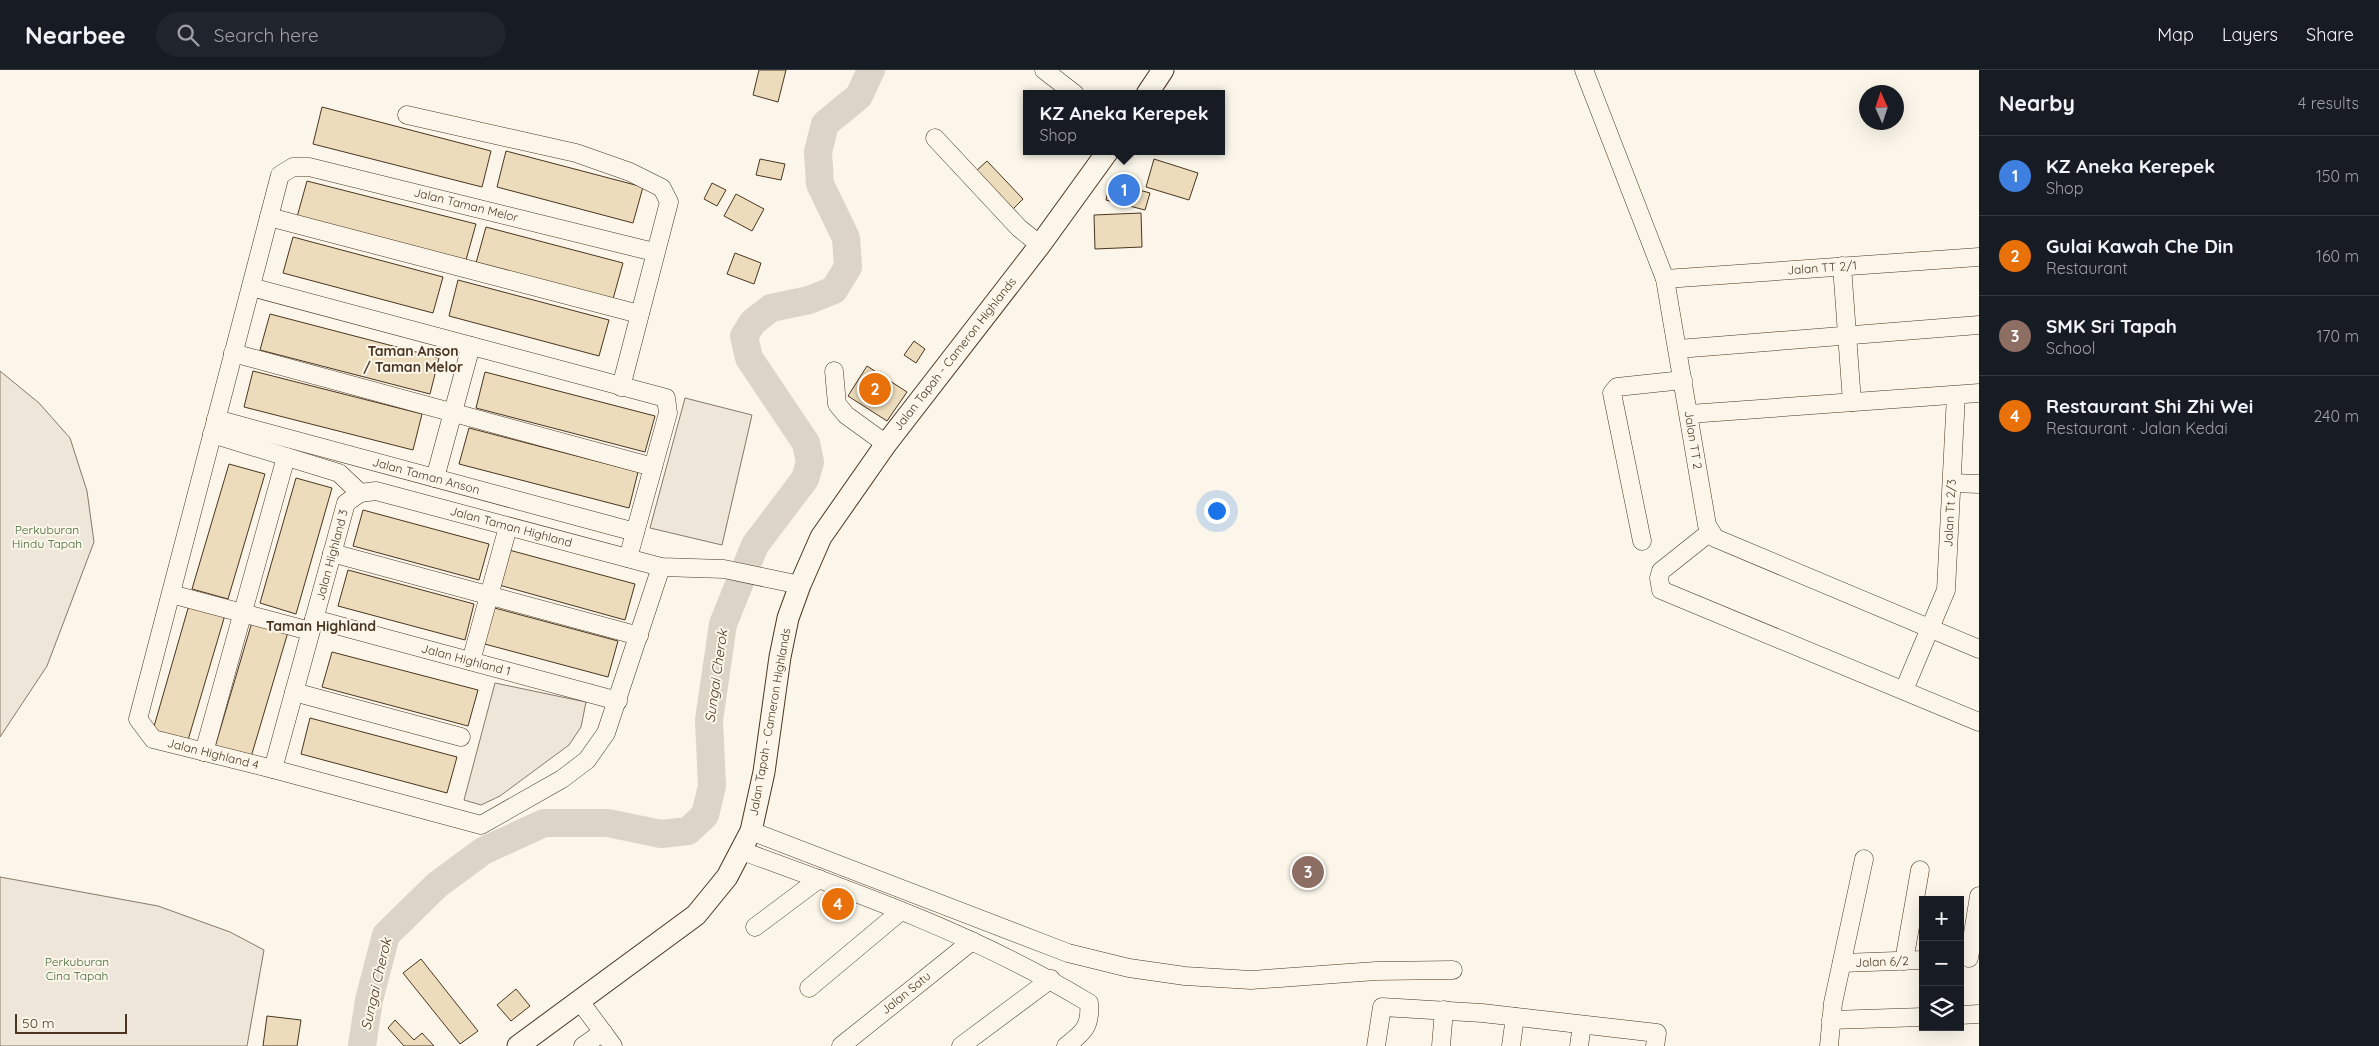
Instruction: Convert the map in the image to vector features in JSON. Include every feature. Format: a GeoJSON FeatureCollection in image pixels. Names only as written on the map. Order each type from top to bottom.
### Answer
{"type":"FeatureCollection","features":[{"type":"Feature","properties":{"kind":"main road"},"geometry":{"type":"LineString","coordinates":[[1150,90],[1163,70]]}},
{"type":"Feature","properties":{"kind":"main road","name":"Jalan Tapah - Cameron Highlands"},"geometry":{"type":"LineString","coordinates":[[518,1046],[696,915],[727,877],[751,831],[764,772],[780,657],[788,618],[821,537],[886,444],[1040,245],[1105,155]]}},
{"type":"Feature","properties":{"kind":"street"},"geometry":{"type":"LineString","coordinates":[[1044,70],[1070,90]]}},
{"type":"Feature","properties":{"kind":"street","name":"Jalan TT 2"},"geometry":{"type":"LineString","coordinates":[[1584,70],[1666,279],[1707,525],[1710,532]]}},
{"type":"Feature","properties":{"kind":"street"},"geometry":{"type":"LineString","coordinates":[[407,115],[576,153],[630,172],[662,188],[669,202],[654,252],[620,387]]}},
{"type":"Feature","properties":{"kind":"street"},"geometry":{"type":"LineString","coordinates":[[935,138],[1019,228],[1040,245]]}},
{"type":"Feature","properties":{"kind":"street","name":"Jalan Taman Melor"},"geometry":{"type":"LineString","coordinates":[[280,175],[293,167],[309,166],[654,252]]}},
{"type":"Feature","properties":{"kind":"street","name":"Jalan Highland 4"},"geometry":{"type":"LineString","coordinates":[[280,175],[138,719],[153,739],[273,769],[480,825],[562,779],[587,760],[606,733],[618,701]]}},
{"type":"Feature","properties":{"kind":"street"},"geometry":{"type":"LineString","coordinates":[[269,217],[639,314]]}},
{"type":"Feature","properties":{"kind":"street","name":"Jalan TT 2/1"},"geometry":{"type":"LineString","coordinates":[[1666,279],[1979,257]]}},
{"type":"Feature","properties":{"kind":"street"},"geometry":{"type":"LineString","coordinates":[[1842,266],[1852,402]]}},
{"type":"Feature","properties":{"kind":"street"},"geometry":{"type":"LineString","coordinates":[[251,286],[666,398],[668,413],[628,558]]}},
{"type":"Feature","properties":{"kind":"street"},"geometry":{"type":"LineString","coordinates":[[1678,349],[1979,325]]}},
{"type":"Feature","properties":{"kind":"street"},"geometry":{"type":"LineString","coordinates":[[435,478],[471,346]]}},
{"type":"Feature","properties":{"kind":"street"},"geometry":{"type":"LineString","coordinates":[[233,353],[653,467]]}},
{"type":"Feature","properties":{"kind":"street"},"geometry":{"type":"LineString","coordinates":[[834,371],[838,404],[846,415],[886,444]]}},
{"type":"Feature","properties":{"kind":"street"},"geometry":{"type":"LineString","coordinates":[[1642,541],[1612,393],[1617,387],[1683,380]]}},
{"type":"Feature","properties":{"kind":"street"},"geometry":{"type":"LineString","coordinates":[[1689,414],[1979,393]]}},
{"type":"Feature","properties":{"kind":"street","name":"Jalan Tt 2/3"},"geometry":{"type":"LineString","coordinates":[[1904,690],[1946,590],[1956,395]]}},
{"type":"Feature","properties":{"kind":"street"},"geometry":{"type":"LineString","coordinates":[[214,427],[286,457],[339,473],[360,493]]}},
{"type":"Feature","properties":{"kind":"street","name":"Jalan Taman Anson"},"geometry":{"type":"LineString","coordinates":[[214,427],[435,478],[635,532]]}},
{"type":"Feature","properties":{"kind":"street"},"geometry":{"type":"LineString","coordinates":[[204,752],[286,457]]}},
{"type":"Feature","properties":{"kind":"street"},"geometry":{"type":"LineString","coordinates":[[1952,483],[1979,484]]}},
{"type":"Feature","properties":{"kind":"street","name":"Jalan Taman Highland"},"geometry":{"type":"LineString","coordinates":[[360,493],[376,491],[661,568],[724,569],[800,585]]}},
{"type":"Feature","properties":{"kind":"street","name":"Jalan Highland 3"},"geometry":{"type":"LineString","coordinates":[[273,769],[346,503],[360,493]]}},
{"type":"Feature","properties":{"kind":"street"},"geometry":{"type":"LineString","coordinates":[[471,662],[508,527]]}},
{"type":"Feature","properties":{"kind":"street"},"geometry":{"type":"LineString","coordinates":[[1979,649],[1715,538],[1710,532],[1661,571],[1659,578],[1660,590],[1979,722]]}},
{"type":"Feature","properties":{"kind":"street"},"geometry":{"type":"LineString","coordinates":[[332,552],[639,636]]}},
{"type":"Feature","properties":{"kind":"street"},"geometry":{"type":"LineString","coordinates":[[618,701],[661,568]]}},
{"type":"Feature","properties":{"kind":"street","name":"Jalan Highland 1"},"geometry":{"type":"LineString","coordinates":[[171,594],[243,613],[312,625],[471,662],[618,701]]}},
{"type":"Feature","properties":{"kind":"street"},"geometry":{"type":"LineString","coordinates":[[294,692],[461,737]]}},
{"type":"Feature","properties":{"kind":"street"},"geometry":{"type":"LineString","coordinates":[[751,831],[1068,952],[1129,968],[1185,976],[1251,980],[1376,971],[1453,970]]}},
{"type":"Feature","properties":{"kind":"street"},"geometry":{"type":"LineString","coordinates":[[742,851],[901,911],[972,941],[1051,979],[1089,1002],[1090,1019],[1080,1035],[1066,1046]]}},
{"type":"Feature","properties":{"kind":"street"},"geometry":{"type":"LineString","coordinates":[[1829,1046],[1831,1020],[1864,859]]}},
{"type":"Feature","properties":{"kind":"street"},"geometry":{"type":"LineString","coordinates":[[1904,961],[1920,870]]}},
{"type":"Feature","properties":{"kind":"street"},"geometry":{"type":"LineString","coordinates":[[755,926],[819,879]]}},
{"type":"Feature","properties":{"kind":"street"},"geometry":{"type":"LineString","coordinates":[[1969,958],[1979,896]]}},
{"type":"Feature","properties":{"kind":"street"},"geometry":{"type":"LineString","coordinates":[[808,988],[901,911]]}},
{"type":"Feature","properties":{"kind":"street","name":"Jalan Satu"},"geometry":{"type":"LineString","coordinates":[[841,1046],[972,941]]}},
{"type":"Feature","properties":{"kind":"street","name":"Jalan 6/2"},"geometry":{"type":"LineString","coordinates":[[1842,963],[1919,960]]}},
{"type":"Feature","properties":{"kind":"street"},"geometry":{"type":"LineString","coordinates":[[960,1046],[1051,979]]}},
{"type":"Feature","properties":{"kind":"street"},"geometry":{"type":"LineString","coordinates":[[579,1000],[608,1039],[583,1046]]}},
{"type":"Feature","properties":{"kind":"street"},"geometry":{"type":"LineString","coordinates":[[1376,1046],[1382,1007],[1444,1010],[1582,1025],[1656,1040]]}},
{"type":"Feature","properties":{"kind":"street"},"geometry":{"type":"LineString","coordinates":[[1441,1046],[1444,1010]]}},
{"type":"Feature","properties":{"kind":"street"},"geometry":{"type":"LineString","coordinates":[[1964,1015],[1979,1014]]}},
{"type":"Feature","properties":{"kind":"street"},"geometry":{"type":"LineString","coordinates":[[1831,1020],[1919,1016]]}},
{"type":"Feature","properties":{"kind":"street"},"geometry":{"type":"LineString","coordinates":[[1511,1046],[1515,1017]]}},
{"type":"Feature","properties":{"kind":"street"},"geometry":{"type":"LineString","coordinates":[[1579,1046],[1582,1025]]}},
{"type":"Feature","properties":{"kind":"green space","name":"Perkuburan Hindu Tapah"},"geometry":{"type":"Polygon","coordinates":[[[0,371],[39,403],[70,438],[87,491],[94,542],[47,666],[0,737],[0,371]]]}},
{"type":"Feature","properties":{"kind":"green space"},"geometry":{"type":"Polygon","coordinates":[[[685,398],[752,415],[722,545],[650,528],[685,398]]]}},
{"type":"Feature","properties":{"kind":"green space"},"geometry":{"type":"Polygon","coordinates":[[[495,683],[586,702],[581,727],[569,745],[500,796],[481,805],[464,800],[495,683]]]}},
{"type":"Feature","properties":{"kind":"green space","name":"Perkuburan Cina Tapah"},"geometry":{"type":"Polygon","coordinates":[[[0,877],[158,906],[230,932],[264,950],[247,1046],[0,1046],[0,877]]]}},
{"type":"Feature","properties":{"kind":"building"},"geometry":{"type":"Polygon","coordinates":[[[759,70],[786,70],[778,102],[753,95],[759,70]]]}},
{"type":"Feature","properties":{"kind":"building"},"geometry":{"type":"Polygon","coordinates":[[[322,107],[491,151],[482,187],[313,144],[322,107]]]}},
{"type":"Feature","properties":{"kind":"building"},"geometry":{"type":"Polygon","coordinates":[[[506,151],[643,187],[633,223],[497,187],[506,151]]]}},
{"type":"Feature","properties":{"kind":"building"},"geometry":{"type":"Polygon","coordinates":[[[760,159],[785,164],[781,180],[756,175],[760,159]]]}},
{"type":"Feature","properties":{"kind":"building"},"geometry":{"type":"Polygon","coordinates":[[[1154,159],[1198,173],[1189,200],[1146,187],[1154,159]]]}},
{"type":"Feature","properties":{"kind":"building"},"geometry":{"type":"Polygon","coordinates":[[[987,161],[1023,199],[1012,210],[975,172],[987,161]]]}},
{"type":"Feature","properties":{"kind":"building"},"geometry":{"type":"Polygon","coordinates":[[[307,181],[476,224],[466,260],[297,217],[307,181]]]}},
{"type":"Feature","properties":{"kind":"building"},"geometry":{"type":"Polygon","coordinates":[[[1110,182],[1150,193],[1145,210],[1106,200],[1110,182]]]}},
{"type":"Feature","properties":{"kind":"building"},"geometry":{"type":"Polygon","coordinates":[[[712,183],[726,190],[717,206],[704,199],[712,183]]]}},
{"type":"Feature","properties":{"kind":"building"},"geometry":{"type":"Polygon","coordinates":[[[736,194],[764,209],[752,231],[724,216],[736,194]]]}},
{"type":"Feature","properties":{"kind":"building"},"geometry":{"type":"Polygon","coordinates":[[[1141,213],[1142,247],[1095,249],[1094,215],[1141,213]]]}},
{"type":"Feature","properties":{"kind":"building"},"geometry":{"type":"Polygon","coordinates":[[[486,227],[623,263],[613,299],[476,263],[486,227]]]}},
{"type":"Feature","properties":{"kind":"building"},"geometry":{"type":"Polygon","coordinates":[[[293,237],[443,277],[433,313],[283,273],[293,237]]]}},
{"type":"Feature","properties":{"kind":"building"},"geometry":{"type":"Polygon","coordinates":[[[735,253],[761,263],[754,284],[727,274],[735,253]]]}},
{"type":"Feature","properties":{"kind":"building"},"geometry":{"type":"Polygon","coordinates":[[[458,280],[609,320],[599,356],[449,316],[458,280]]]}},
{"type":"Feature","properties":{"kind":"building"},"geometry":{"type":"Polygon","coordinates":[[[270,314],[439,358],[430,394],[260,350],[270,314]]]}},
{"type":"Feature","properties":{"kind":"building"},"geometry":{"type":"Polygon","coordinates":[[[914,341],[925,349],[916,363],[904,355],[914,341]]]}},
{"type":"Feature","properties":{"kind":"building"},"geometry":{"type":"Polygon","coordinates":[[[867,366],[907,392],[887,421],[848,396],[867,366]]]}},
{"type":"Feature","properties":{"kind":"building"},"geometry":{"type":"Polygon","coordinates":[[[253,371],[422,414],[413,450],[244,407],[253,371]]]}},
{"type":"Feature","properties":{"kind":"building"},"geometry":{"type":"Polygon","coordinates":[[[485,372],[655,416],[645,452],[476,408],[485,372]]]}},
{"type":"Feature","properties":{"kind":"building"},"geometry":{"type":"Polygon","coordinates":[[[469,428],[638,472],[629,508],[459,464],[469,428]]]}},
{"type":"Feature","properties":{"kind":"building"},"geometry":{"type":"Polygon","coordinates":[[[229,464],[265,474],[228,599],[192,589],[229,464]]]}},
{"type":"Feature","properties":{"kind":"building"},"geometry":{"type":"Polygon","coordinates":[[[296,478],[332,488],[296,614],[260,603],[296,478]]]}},
{"type":"Feature","properties":{"kind":"building"},"geometry":{"type":"Polygon","coordinates":[[[363,510],[489,544],[479,580],[353,546],[363,510]]]}},
{"type":"Feature","properties":{"kind":"building"},"geometry":{"type":"Polygon","coordinates":[[[509,550],[635,584],[625,620],[499,585],[509,550]]]}},
{"type":"Feature","properties":{"kind":"building"},"geometry":{"type":"Polygon","coordinates":[[[348,570],[474,604],[465,640],[338,606],[348,570]]]}},
{"type":"Feature","properties":{"kind":"building"},"geometry":{"type":"Polygon","coordinates":[[[189,605],[225,615],[188,740],[153,730],[189,605]]]}},
{"type":"Feature","properties":{"kind":"building"},"geometry":{"type":"Polygon","coordinates":[[[491,607],[618,641],[608,677],[481,643],[491,607]]]}},
{"type":"Feature","properties":{"kind":"building"},"geometry":{"type":"Polygon","coordinates":[[[252,622],[288,632],[251,757],[215,747],[252,622]]]}},
{"type":"Feature","properties":{"kind":"building"},"geometry":{"type":"Polygon","coordinates":[[[332,652],[478,690],[468,726],[322,687],[332,652]]]}},
{"type":"Feature","properties":{"kind":"building"},"geometry":{"type":"Polygon","coordinates":[[[310,718],[457,757],[447,793],[301,754],[310,718]]]}},
{"type":"Feature","properties":{"kind":"building"},"geometry":{"type":"Polygon","coordinates":[[[421,959],[478,1031],[460,1044],[403,973],[421,959]]]}},
{"type":"Feature","properties":{"kind":"building"},"geometry":{"type":"Polygon","coordinates":[[[516,989],[530,1006],[511,1021],[497,1005],[516,989]]]}},
{"type":"Feature","properties":{"kind":"building"},"geometry":{"type":"Polygon","coordinates":[[[267,1016],[301,1020],[297,1046],[263,1046],[267,1016]]]}},
{"type":"Feature","properties":{"kind":"building"},"geometry":{"type":"Polygon","coordinates":[[[395,1020],[414,1040],[422,1033],[434,1046],[404,1046],[388,1028],[395,1020]]]}},
{"type":"Feature","properties":{"kind":"waterway","name":"Sungai Cherok"},"geometry":{"type":"LineString","coordinates":[[362,1046],[369,1000],[386,935],[437,885],[483,851],[544,823],[608,823],[661,834],[688,831],[705,815],[712,786],[709,720],[723,624],[755,545],[805,479],[810,462],[806,443],[749,358],[744,336],[753,322],[771,308],[809,300],[834,290],[848,267],[846,238],[820,184],[818,152],[825,124],[859,96],[871,70]]}},
{"type":"Feature","properties":{"kind":"place","name":"KZ Aneka Kerepek"},"geometry":{"type":"Point","coordinates":[1124,190]}},
{"type":"Feature","properties":{"kind":"place","name":"Gulai Kawah Che Din"},"geometry":{"type":"Point","coordinates":[875,389]}},
{"type":"Feature","properties":{"kind":"place","name":"SMK Sri Tapah"},"geometry":{"type":"Point","coordinates":[1308,872]}},
{"type":"Feature","properties":{"kind":"place","name":"Restaurant Shi Zhi Wei"},"geometry":{"type":"Point","coordinates":[838,904]}},
{"type":"Feature","properties":{"kind":"district","name":"Taman Anson / Taman Melor"},"geometry":{"type":"Point","coordinates":[413,360]}},
{"type":"Feature","properties":{"kind":"district","name":"Taman Highland"},"geometry":{"type":"Point","coordinates":[321,626]}}]}
